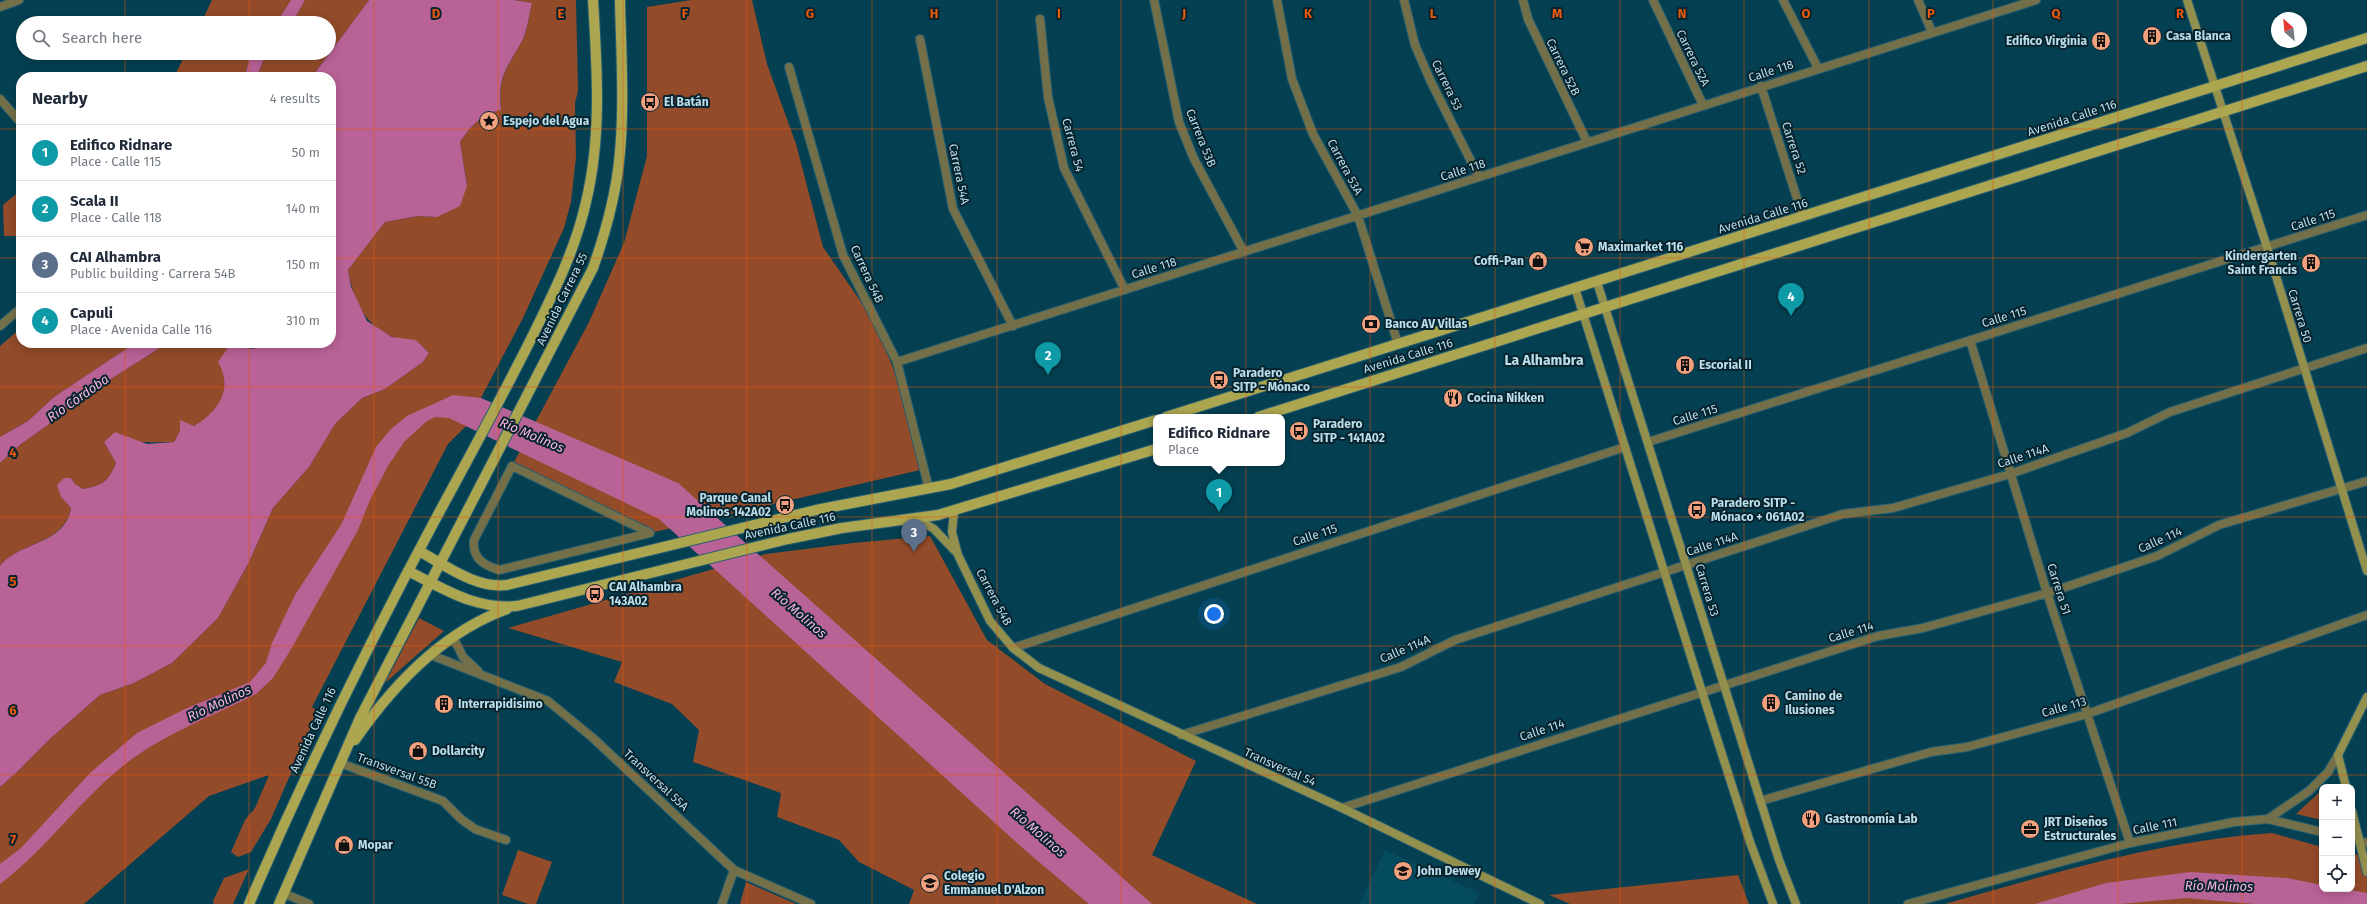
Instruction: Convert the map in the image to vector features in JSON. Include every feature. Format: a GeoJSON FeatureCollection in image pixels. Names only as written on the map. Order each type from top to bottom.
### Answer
{"type":"FeatureCollection","features":[{"type":"Feature","properties":{"kind":"main road","name":"Avenida Carrera 55"},"geometry":{"type":"LineString","coordinates":[[419,551],[504,394],[564,272],[580,228],[592,171],[597,115],[593,0]]}},
{"type":"Feature","properties":{"kind":"main road","name":"Avenida Carrera 55"},"geometry":{"type":"LineString","coordinates":[[440,562],[593,268],[612,206],[619,162],[622,122],[620,0]]}},
{"type":"Feature","properties":{"kind":"main road","name":"Avenida Calle 116"},"geometry":{"type":"LineString","coordinates":[[1176,414],[2367,38]]}},
{"type":"Feature","properties":{"kind":"main road","name":"Avenida Calle 116"},"geometry":{"type":"LineString","coordinates":[[1267,414],[2367,66]]}},
{"type":"Feature","properties":{"kind":"main road","name":"Avenida Calle 116"},"geometry":{"type":"LineString","coordinates":[[249,904],[328,728],[419,551],[476,581],[497,586],[680,544],[834,506],[929,489],[970,478],[1153,421]]}},
{"type":"Feature","properties":{"kind":"main road","name":"Avenida Calle 116"},"geometry":{"type":"LineString","coordinates":[[408,571],[477,603],[491,607],[517,606],[757,546],[835,529],[917,519],[954,512],[1153,450]]}},
{"type":"Feature","properties":{"kind":"main road"},"geometry":{"type":"LineString","coordinates":[[278,904],[366,706],[440,562]]}},
{"type":"Feature","properties":{"kind":"main road"},"geometry":{"type":"LineString","coordinates":[[340,763],[380,706],[431,655],[453,637],[476,622],[517,606]]}},
{"type":"Feature","properties":{"kind":"street"},"geometry":{"type":"LineString","coordinates":[[0,7],[19,0]]}},
{"type":"Feature","properties":{"kind":"street","name":"Carrera 53B"},"geometry":{"type":"LineString","coordinates":[[1154,0],[1179,122],[1194,159],[1244,252]]}},
{"type":"Feature","properties":{"kind":"street","name":"Carrera 53A"},"geometry":{"type":"LineString","coordinates":[[1277,0],[1292,80],[1313,134],[1358,216],[1398,344]]}},
{"type":"Feature","properties":{"kind":"street","name":"Carrera 53"},"geometry":{"type":"LineString","coordinates":[[1404,0],[1415,45],[1421,60],[1480,177]]}},
{"type":"Feature","properties":{"kind":"street","name":"Carrera 52B"},"geometry":{"type":"LineString","coordinates":[[1523,0],[1528,19],[1587,142]]}},
{"type":"Feature","properties":{"kind":"street","name":"Carrera 52A"},"geometry":{"type":"LineString","coordinates":[[1653,0],[1703,105]]}},
{"type":"Feature","properties":{"kind":"street"},"geometry":{"type":"LineString","coordinates":[[1784,0],[1818,68]]}},
{"type":"Feature","properties":{"kind":"street"},"geometry":{"type":"LineString","coordinates":[[1918,0],[1932,32]]}},
{"type":"Feature","properties":{"kind":"street","name":"Calle 118"},"geometry":{"type":"LineString","coordinates":[[897,362],[1358,216],[1761,86],[2036,0]]}},
{"type":"Feature","properties":{"kind":"street","name":"Carrera 50"},"geometry":{"type":"LineString","coordinates":[[2186,0],[2267,247],[2303,368],[2367,571]]}},
{"type":"Feature","properties":{"kind":"street","name":"Carrera 54"},"geometry":{"type":"LineString","coordinates":[[1040,19],[1048,97],[1064,168],[1126,290]]}},
{"type":"Feature","properties":{"kind":"street","name":"Carrera 54A"},"geometry":{"type":"LineString","coordinates":[[920,40],[953,209],[1013,326]]}},
{"type":"Feature","properties":{"kind":"street","name":"Carrera 54B"},"geometry":{"type":"LineString","coordinates":[[789,67],[843,255],[897,362],[929,489]]}},
{"type":"Feature","properties":{"kind":"street","name":"Carrera 52"},"geometry":{"type":"LineString","coordinates":[[1761,86],[1803,217]]}},
{"type":"Feature","properties":{"kind":"street"},"geometry":{"type":"LineString","coordinates":[[0,99],[16,117]]}},
{"type":"Feature","properties":{"kind":"street","name":"Calle 115"},"geometry":{"type":"LineString","coordinates":[[1648,442],[2367,216]]}},
{"type":"Feature","properties":{"kind":"street","name":"Carrera 53"},"geometry":{"type":"LineString","coordinates":[[1597,282],[1760,801],[1786,882],[1796,904]]}},
{"type":"Feature","properties":{"kind":"street"},"geometry":{"type":"LineString","coordinates":[[1575,288],[1702,691],[1773,904]]}},
{"type":"Feature","properties":{"kind":"street"},"geometry":{"type":"LineString","coordinates":[[0,326],[16,312]]}},
{"type":"Feature","properties":{"kind":"street","name":"Carrera 51"},"geometry":{"type":"LineString","coordinates":[[1970,340],[2047,593],[2130,843]]}},
{"type":"Feature","properties":{"kind":"street","name":"Calle 114A"},"geometry":{"type":"LineString","coordinates":[[1181,735],[1401,667],[1455,640],[1843,514],[1893,508],[2010,474],[2127,433],[2170,412],[2367,348]]}},
{"type":"Feature","properties":{"kind":"street","name":"Calle 115"},"geometry":{"type":"LineString","coordinates":[[1013,648],[1625,447]]}},
{"type":"Feature","properties":{"kind":"street"},"geometry":{"type":"LineString","coordinates":[[512,466],[519,470],[650,533],[499,570],[488,567],[480,562],[476,556],[473,547],[474,540],[512,466]]}},
{"type":"Feature","properties":{"kind":"street","name":"Calle 114"},"geometry":{"type":"LineString","coordinates":[[1342,808],[1702,691],[1878,636],[1923,628],[2047,593],[2157,556],[2219,525],[2367,480]]}},
{"type":"Feature","properties":{"kind":"street","name":"Carrera 54B"},"geometry":{"type":"LineString","coordinates":[[954,512],[952,532],[958,555],[990,621],[1013,648]]}},
{"type":"Feature","properties":{"kind":"street","name":"Carrera 54B"},"geometry":{"type":"LineString","coordinates":[[917,519],[934,529],[958,555]]}},
{"type":"Feature","properties":{"kind":"street","name":"Calle 113"},"geometry":{"type":"LineString","coordinates":[[1760,801],[1931,752],[1967,747],[2087,714],[2367,615]]}},
{"type":"Feature","properties":{"kind":"street","name":"Transversal 55A"},"geometry":{"type":"LineString","coordinates":[[453,637],[463,657],[483,675]]}},
{"type":"Feature","properties":{"kind":"street","name":"Transversal 54"},"geometry":{"type":"LineString","coordinates":[[1013,648],[1040,668],[1181,735],[1342,808],[1540,904]]}},
{"type":"Feature","properties":{"kind":"street","name":"Transversal 55A"},"geometry":{"type":"LineString","coordinates":[[431,655],[541,698],[553,705],[593,738],[734,870],[812,904]]}},
{"type":"Feature","properties":{"kind":"street"},"geometry":{"type":"LineString","coordinates":[[2345,784],[2338,755],[2367,697]]}},
{"type":"Feature","properties":{"kind":"street","name":"Calle 111"},"geometry":{"type":"LineString","coordinates":[[1908,904],[2130,843],[2234,822],[2268,819],[2309,791],[2328,772],[2338,755]]}},
{"type":"Feature","properties":{"kind":"street","name":"Transversal 55B"},"geometry":{"type":"LineString","coordinates":[[340,763],[443,800],[461,819],[475,829],[506,840]]}},
{"type":"Feature","properties":{"kind":"street"},"geometry":{"type":"LineString","coordinates":[[2268,819],[2319,831]]}},
{"type":"Feature","properties":{"kind":"street"},"geometry":{"type":"LineString","coordinates":[[2354,820],[2367,872]]}},
{"type":"Feature","properties":{"kind":"street"},"geometry":{"type":"LineString","coordinates":[[722,904],[734,870]]}},
{"type":"Feature","properties":{"kind":"street"},"geometry":{"type":"LineString","coordinates":[[1768,890],[1769,904]]}},
{"type":"Feature","properties":{"kind":"street"},"geometry":{"type":"LineString","coordinates":[[283,893],[309,904]]}},
{"type":"Feature","properties":{"kind":"shaded area"},"geometry":{"type":"Polygon","coordinates":[[[212,0],[291,0],[281,16],[204,16],[212,0]]]}},
{"type":"Feature","properties":{"kind":"shaded area"},"geometry":{"type":"Polygon","coordinates":[[[305,0],[369,0],[336,45],[336,16],[296,16],[305,0]]]}},
{"type":"Feature","properties":{"kind":"shaded area"},"geometry":{"type":"Polygon","coordinates":[[[514,0],[576,0],[578,91],[575,103],[576,157],[571,202],[564,228],[523,318],[466,426],[448,444],[312,707],[318,711],[271,819],[251,852],[238,857],[231,852],[245,820],[255,808],[269,775],[209,796],[84,904],[0,904],[0,787],[51,738],[100,695],[134,683],[172,663],[218,618],[249,562],[273,508],[309,467],[335,424],[362,398],[385,389],[423,362],[429,353],[414,341],[402,340],[391,336],[373,325],[366,317],[356,300],[348,270],[385,222],[418,216],[437,217],[467,186],[460,142],[468,131],[482,118],[488,114],[501,110],[500,98],[502,80],[508,65],[525,35],[532,3],[514,0]]]}},
{"type":"Feature","properties":{"kind":"shaded area"},"geometry":{"type":"Polygon","coordinates":[[[691,0],[752,0],[767,64],[796,144],[823,247],[873,319],[894,370],[920,470],[650,533],[512,466],[589,322],[624,243],[647,156],[647,7],[691,0]]]}},
{"type":"Feature","properties":{"kind":"shaded area"},"geometry":{"type":"Polygon","coordinates":[[[182,60],[249,60],[246,72],[176,72],[182,60]]]}},
{"type":"Feature","properties":{"kind":"shaded area"},"geometry":{"type":"Polygon","coordinates":[[[263,60],[325,60],[316,72],[259,72],[263,60]]]}},
{"type":"Feature","properties":{"kind":"shaded area"},"geometry":{"type":"Polygon","coordinates":[[[16,194],[16,236],[4,236],[3,205],[16,194]]]}},
{"type":"Feature","properties":{"kind":"shaded area"},"geometry":{"type":"Polygon","coordinates":[[[16,332],[16,348],[128,348],[54,397],[28,421],[0,437],[0,346],[16,332]]]}},
{"type":"Feature","properties":{"kind":"shaded area"},"geometry":{"type":"Polygon","coordinates":[[[159,348],[238,348],[225,370],[225,388],[223,396],[214,411],[202,421],[180,431],[174,442],[104,442],[116,463],[107,479],[100,484],[83,489],[75,484],[71,478],[61,497],[71,508],[67,520],[60,529],[51,536],[9,558],[0,566],[0,463],[21,444],[48,425],[65,408],[159,348]]]}},
{"type":"Feature","properties":{"kind":"shaded area"},"geometry":{"type":"Polygon","coordinates":[[[930,536],[987,640],[1045,684],[1196,761],[1152,855],[1257,904],[909,904],[914,890],[859,862],[839,840],[777,817],[781,793],[693,762],[699,730],[672,704],[614,682],[622,662],[508,628],[766,554],[853,543],[930,536]]]}},
{"type":"Feature","properties":{"kind":"shaded area"},"geometry":{"type":"Polygon","coordinates":[[[419,618],[444,631],[385,683],[419,618]]]}},
{"type":"Feature","properties":{"kind":"shaded area"},"geometry":{"type":"Polygon","coordinates":[[[2319,793],[2319,819],[2296,814],[2319,793]]]}},
{"type":"Feature","properties":{"kind":"shaded area"},"geometry":{"type":"Polygon","coordinates":[[[2272,833],[2319,846],[2319,892],[2355,892],[2355,854],[2367,856],[2367,904],[1945,904],[2107,860],[2188,843],[2272,833]]]}},
{"type":"Feature","properties":{"kind":"shaded area"},"geometry":{"type":"Polygon","coordinates":[[[518,850],[552,862],[536,904],[528,904],[502,895],[518,850]]]}},
{"type":"Feature","properties":{"kind":"shaded area","name":"John Dewey"},"geometry":{"type":"Polygon","coordinates":[[[1385,850],[1479,893],[1474,904],[1359,904],[1385,850]]]}},
{"type":"Feature","properties":{"kind":"shaded area"},"geometry":{"type":"Polygon","coordinates":[[[249,869],[233,904],[214,904],[213,901],[224,878],[249,869]]]}},
{"type":"Feature","properties":{"kind":"shaded area"},"geometry":{"type":"Polygon","coordinates":[[[1738,875],[1749,904],[1570,904],[1549,895],[1738,875]]]}},
{"type":"Feature","properties":{"kind":"shaded area"},"geometry":{"type":"Polygon","coordinates":[[[746,882],[796,904],[740,904],[746,882]]]}},
{"type":"Feature","properties":{"kind":"water"},"geometry":{"type":"Polygon","coordinates":[[[291,0],[305,0],[296,16],[281,16],[291,0]]]}},
{"type":"Feature","properties":{"kind":"water"},"geometry":{"type":"Polygon","coordinates":[[[369,0],[514,0],[532,3],[525,35],[502,79],[500,98],[501,110],[488,114],[482,118],[468,131],[460,142],[467,186],[460,206],[437,217],[418,216],[385,222],[348,270],[351,287],[367,321],[392,337],[416,340],[429,353],[423,362],[385,389],[362,398],[335,424],[309,467],[273,508],[249,562],[218,618],[172,663],[134,683],[100,695],[51,738],[0,787],[0,566],[19,552],[51,536],[60,529],[67,520],[71,508],[61,497],[57,485],[64,478],[71,478],[75,484],[83,489],[104,482],[110,475],[116,463],[104,442],[115,432],[147,444],[174,442],[180,431],[180,420],[194,426],[203,420],[216,407],[221,399],[224,390],[224,381],[223,372],[218,362],[228,348],[336,348],[336,72],[316,72],[325,60],[336,60],[336,45],[369,0]]]}},
{"type":"Feature","properties":{"kind":"water"},"geometry":{"type":"Polygon","coordinates":[[[249,60],[263,60],[259,72],[246,72],[249,60]]]}},
{"type":"Feature","properties":{"kind":"water","name":"Río Córdoba"},"geometry":{"type":"Polygon","coordinates":[[[128,348],[159,348],[65,408],[48,425],[21,444],[0,463],[0,437],[28,421],[54,397],[128,348]]]}},
{"type":"Feature","properties":{"kind":"water","name":"Río Molinos"},"geometry":{"type":"Polygon","coordinates":[[[453,395],[481,398],[678,483],[1152,904],[1089,904],[1026,851],[659,519],[449,418],[435,417],[427,421],[404,442],[388,466],[370,500],[358,530],[290,651],[273,678],[256,694],[184,728],[133,758],[88,798],[46,843],[0,884],[0,864],[21,848],[90,773],[137,733],[185,709],[250,682],[266,663],[272,643],[295,595],[341,525],[376,447],[391,429],[407,416],[453,395]]]}},
{"type":"Feature","properties":{"kind":"water","name":"Río Molinos"},"geometry":{"type":"Polygon","coordinates":[[[2190,872],[2287,878],[2319,884],[2319,892],[2355,892],[2355,891],[2367,893],[2367,904],[2254,904],[2186,898],[2121,904],[2035,904],[2106,883],[2190,872]]]}},
{"type":"Feature","properties":{"kind":"place","name":"Casa Blanca"},"geometry":{"type":"Point","coordinates":[2152,36]}},
{"type":"Feature","properties":{"kind":"place","name":"Edifico Virginia"},"geometry":{"type":"Point","coordinates":[2101,41]}},
{"type":"Feature","properties":{"kind":"place","name":"El Batán"},"geometry":{"type":"Point","coordinates":[650,102]}},
{"type":"Feature","properties":{"kind":"place","name":"Espejo del Agua"},"geometry":{"type":"Point","coordinates":[489,121]}},
{"type":"Feature","properties":{"kind":"place","name":"Maximarket 116"},"geometry":{"type":"Point","coordinates":[1584,247]}},
{"type":"Feature","properties":{"kind":"place","name":"Coffi-Pan"},"geometry":{"type":"Point","coordinates":[1538,261]}},
{"type":"Feature","properties":{"kind":"place","name":"Kindergarten Saint Francis"},"geometry":{"type":"Point","coordinates":[2311,263]}},
{"type":"Feature","properties":{"kind":"place","name":"Capuli"},"geometry":{"type":"Point","coordinates":[1791,316]}},
{"type":"Feature","properties":{"kind":"place","name":"Banco AV Villas"},"geometry":{"type":"Point","coordinates":[1371,324]}},
{"type":"Feature","properties":{"kind":"place","name":"Escorial II"},"geometry":{"type":"Point","coordinates":[1685,365]}},
{"type":"Feature","properties":{"kind":"place","name":"Scala II"},"geometry":{"type":"Point","coordinates":[1048,375]}},
{"type":"Feature","properties":{"kind":"place","name":"Paradero SITP - Mónaco"},"geometry":{"type":"Point","coordinates":[1219,380]}},
{"type":"Feature","properties":{"kind":"place","name":"Cocina Nikken"},"geometry":{"type":"Point","coordinates":[1453,398]}},
{"type":"Feature","properties":{"kind":"place","name":"Paradero SITP - 141A02"},"geometry":{"type":"Point","coordinates":[1299,431]}},
{"type":"Feature","properties":{"kind":"place","name":"Parque Canal Molinos 142A02"},"geometry":{"type":"Point","coordinates":[785,505]}},
{"type":"Feature","properties":{"kind":"place","name":"Paradero SITP - Mónaco + 061A02"},"geometry":{"type":"Point","coordinates":[1697,510]}},
{"type":"Feature","properties":{"kind":"place","name":"Edifico Ridnare"},"geometry":{"type":"Point","coordinates":[1219,512]}},
{"type":"Feature","properties":{"kind":"place","name":"CAI Alhambra"},"geometry":{"type":"Point","coordinates":[914,552]}},
{"type":"Feature","properties":{"kind":"place","name":"CAI Alhambra 143A02"},"geometry":{"type":"Point","coordinates":[595,594]}},
{"type":"Feature","properties":{"kind":"place","name":"Camino de Ilusiones"},"geometry":{"type":"Point","coordinates":[1771,703]}},
{"type":"Feature","properties":{"kind":"place","name":"Interrapidisimo"},"geometry":{"type":"Point","coordinates":[444,704]}},
{"type":"Feature","properties":{"kind":"place","name":"Dollarcity"},"geometry":{"type":"Point","coordinates":[418,751]}},
{"type":"Feature","properties":{"kind":"place","name":"Gastronomía Lab"},"geometry":{"type":"Point","coordinates":[1811,819]}},
{"type":"Feature","properties":{"kind":"place","name":"JRT Diseños Estructurales"},"geometry":{"type":"Point","coordinates":[2030,829]}},
{"type":"Feature","properties":{"kind":"place","name":"Mopar"},"geometry":{"type":"Point","coordinates":[344,845]}},
{"type":"Feature","properties":{"kind":"place","name":"John Dewey"},"geometry":{"type":"Point","coordinates":[1403,871]}},
{"type":"Feature","properties":{"kind":"place","name":"Colegio Emmanuel D'Alzon"},"geometry":{"type":"Point","coordinates":[930,883]}},
{"type":"Feature","properties":{"kind":"district","name":"La Alhambra"},"geometry":{"type":"Point","coordinates":[1544,360]}}]}
